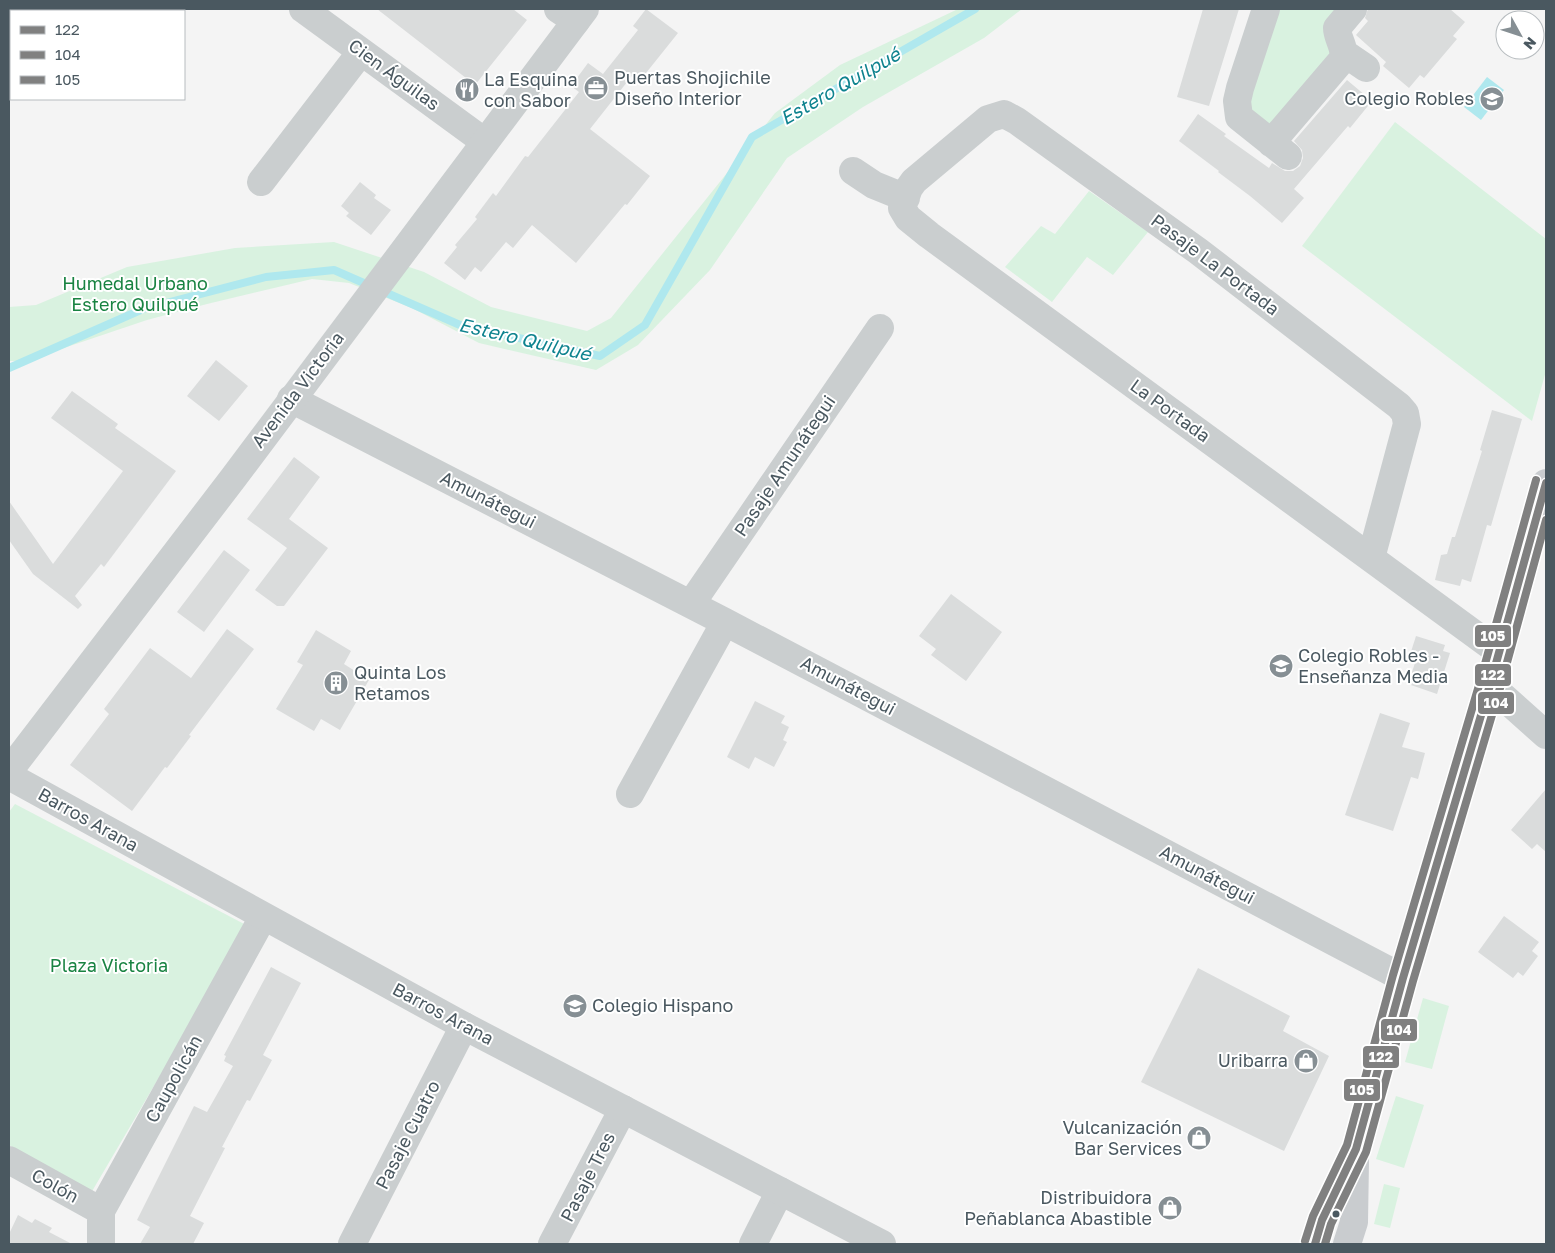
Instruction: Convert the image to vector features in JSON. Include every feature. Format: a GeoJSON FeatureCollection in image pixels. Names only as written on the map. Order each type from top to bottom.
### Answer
{"type":"FeatureCollection","features":[{"type":"Feature","properties":{"kind":"main road"},"geometry":{"type":"LineString","coordinates":[[1315,1244],[1322,1220],[1356,1149],[1403,978],[1490,685],[1546,483]]}},
{"type":"Feature","properties":{"kind":"main road"},"geometry":{"type":"LineString","coordinates":[[1347,1244],[1354,1222],[1356,1149]]}},
{"type":"Feature","properties":{"kind":"street","name":"Cien Águilas"},"geometry":{"type":"LineString","coordinates":[[303,9],[485,142]]}},
{"type":"Feature","properties":{"kind":"street"},"geometry":{"type":"LineString","coordinates":[[1266,9],[1237,102],[1239,117],[1280,150],[1342,60],[1355,61],[1338,39],[1337,28],[1353,9]]}},
{"type":"Feature","properties":{"kind":"street","name":"Avenida Victoria"},"geometry":{"type":"LineString","coordinates":[[9,771],[228,485],[485,142],[573,13]]}},
{"type":"Feature","properties":{"kind":"street"},"geometry":{"type":"LineString","coordinates":[[261,182],[361,52]]}},
{"type":"Feature","properties":{"kind":"street","name":"Pasaje La Portada"},"geometry":{"type":"LineString","coordinates":[[906,198],[914,181],[988,119],[1004,114],[1017,121],[1198,251],[1399,406],[1405,413],[1407,424],[1371,558]]}},
{"type":"Feature","properties":{"kind":"street"},"geometry":{"type":"LineString","coordinates":[[853,171],[874,185],[906,198]]}},
{"type":"Feature","properties":{"kind":"street","name":"La Portada"},"geometry":{"type":"LineString","coordinates":[[906,198],[902,208],[908,218],[930,235],[1499,652]]}},
{"type":"Feature","properties":{"kind":"street","name":"Pasaje Amunátegui"},"geometry":{"type":"LineString","coordinates":[[691,604],[880,328]]}},
{"type":"Feature","properties":{"kind":"street","name":"Amunátegui"},"geometry":{"type":"LineString","coordinates":[[291,399],[691,604],[1403,978]]}},
{"type":"Feature","properties":{"kind":"street"},"geometry":{"type":"LineString","coordinates":[[630,794],[725,622]]}},
{"type":"Feature","properties":{"kind":"street"},"geometry":{"type":"LineString","coordinates":[[1490,685],[1546,735]]}},
{"type":"Feature","properties":{"kind":"street","name":"Barros Arana"},"geometry":{"type":"LineString","coordinates":[[9,776],[464,1026],[882,1244]]}},
{"type":"Feature","properties":{"kind":"street","name":"Caupolicán"},"geometry":{"type":"LineString","coordinates":[[101,1244],[101,1211],[264,917]]}},
{"type":"Feature","properties":{"kind":"street","name":"Pasaje Cuatro"},"geometry":{"type":"LineString","coordinates":[[352,1244],[464,1026]]}},
{"type":"Feature","properties":{"kind":"street","name":"Pasaje Tres"},"geometry":{"type":"LineString","coordinates":[[552,1244],[623,1109]]}},
{"type":"Feature","properties":{"kind":"street","name":"Colón"},"geometry":{"type":"LineString","coordinates":[[9,1160],[101,1211]]}},
{"type":"Feature","properties":{"kind":"street"},"geometry":{"type":"LineString","coordinates":[[753,1244],[780,1192]]}},
{"type":"Feature","properties":{"kind":"green space","name":"Humedal Urbano Estero Quilpué"},"geometry":{"type":"Polygon","coordinates":[[[958,9],[1022,9],[984,38],[863,107],[787,158],[710,270],[638,345],[596,370],[479,343],[412,308],[349,283],[312,279],[147,320],[52,352],[19,361],[9,361],[9,307],[36,305],[127,267],[235,248],[334,242],[424,272],[491,307],[587,331],[611,318],[775,113],[840,65],[958,9]]]}},
{"type":"Feature","properties":{"kind":"green space"},"geometry":{"type":"Polygon","coordinates":[[[1273,9],[1344,9],[1335,49],[1267,128],[1247,110],[1273,9]]]}},
{"type":"Feature","properties":{"kind":"green space"},"geometry":{"type":"Polygon","coordinates":[[[1395,122],[1546,239],[1546,371],[1532,421],[1302,246],[1395,122]]]}},
{"type":"Feature","properties":{"kind":"green space"},"geometry":{"type":"Polygon","coordinates":[[[1089,191],[1148,232],[1113,275],[1087,257],[1052,302],[1005,267],[1041,226],[1055,234],[1089,191]]]}},
{"type":"Feature","properties":{"kind":"green space","name":"Plaza Victoria"},"geometry":{"type":"Polygon","coordinates":[[[15,804],[248,926],[91,1193],[9,1145],[9,812],[15,804]]]}},
{"type":"Feature","properties":{"kind":"green space"},"geometry":{"type":"Polygon","coordinates":[[[1423,998],[1449,1006],[1432,1069],[1405,1062],[1423,998]]]}},
{"type":"Feature","properties":{"kind":"green space"},"geometry":{"type":"Polygon","coordinates":[[[1396,1096],[1424,1105],[1404,1168],[1376,1159],[1396,1096]]]}},
{"type":"Feature","properties":{"kind":"green space"},"geometry":{"type":"Polygon","coordinates":[[[1384,1184],[1400,1188],[1390,1228],[1374,1224],[1384,1184]]]}},
{"type":"Feature","properties":{"kind":"water"},"geometry":{"type":"Polygon","coordinates":[[[1487,77],[1504,90],[1481,120],[1464,107],[1487,77]]]}},
{"type":"Feature","properties":{"kind":"building"},"geometry":{"type":"Polygon","coordinates":[[[377,9],[513,9],[527,20],[475,85],[377,9]]]}},
{"type":"Feature","properties":{"kind":"building"},"geometry":{"type":"Polygon","coordinates":[[[646,9],[678,33],[642,78],[635,72],[590,129],[650,176],[576,263],[532,225],[513,248],[506,242],[481,272],[475,267],[465,280],[444,263],[457,247],[455,245],[477,219],[475,217],[493,193],[496,196],[525,156],[528,157],[579,92],[571,86],[588,63],[603,74],[638,30],[633,26],[646,9]]]}},
{"type":"Feature","properties":{"kind":"building"},"geometry":{"type":"Polygon","coordinates":[[[1203,9],[1239,9],[1209,106],[1177,97],[1203,9]]]}},
{"type":"Feature","properties":{"kind":"building"},"geometry":{"type":"Polygon","coordinates":[[[1368,9],[1450,9],[1465,22],[1453,36],[1457,39],[1424,78],[1420,75],[1409,88],[1383,66],[1386,62],[1356,35],[1368,21],[1365,18],[1368,9]]]}},
{"type":"Feature","properties":{"kind":"building"},"geometry":{"type":"Polygon","coordinates":[[[1347,80],[1372,101],[1294,189],[1304,198],[1282,223],[1179,141],[1198,114],[1226,134],[1224,136],[1269,168],[1272,163],[1285,171],[1293,171],[1300,166],[1303,158],[1302,150],[1294,141],[1347,80]]]}},
{"type":"Feature","properties":{"kind":"building"},"geometry":{"type":"Polygon","coordinates":[[[360,182],[376,195],[374,198],[391,210],[371,235],[346,216],[349,213],[341,206],[360,182]]]}},
{"type":"Feature","properties":{"kind":"building"},"geometry":{"type":"Polygon","coordinates":[[[216,360],[248,386],[219,421],[187,396],[216,360]]]}},
{"type":"Feature","properties":{"kind":"building"},"geometry":{"type":"Polygon","coordinates":[[[72,391],[118,424],[115,428],[176,471],[104,567],[101,564],[75,596],[82,605],[78,609],[33,574],[9,540],[9,501],[53,564],[123,471],[51,418],[72,391]]]}},
{"type":"Feature","properties":{"kind":"building"},"geometry":{"type":"Polygon","coordinates":[[[1492,410],[1522,419],[1491,526],[1487,525],[1471,582],[1462,579],[1460,586],[1435,580],[1441,555],[1447,554],[1452,537],[1455,537],[1482,451],[1480,450],[1492,410]]]}},
{"type":"Feature","properties":{"kind":"building"},"geometry":{"type":"Polygon","coordinates":[[[294,457],[320,477],[289,519],[328,548],[284,606],[277,606],[255,590],[287,548],[247,519],[294,457]]]}},
{"type":"Feature","properties":{"kind":"building"},"geometry":{"type":"Polygon","coordinates":[[[224,550],[250,570],[204,632],[177,612],[224,550]]]}},
{"type":"Feature","properties":{"kind":"building"},"geometry":{"type":"Polygon","coordinates":[[[951,594],[1002,632],[966,681],[931,655],[936,649],[919,636],[951,594]]]}},
{"type":"Feature","properties":{"kind":"building"},"geometry":{"type":"Polygon","coordinates":[[[227,629],[254,649],[189,735],[191,736],[167,768],[165,767],[132,811],[70,765],[109,714],[104,709],[150,648],[191,678],[227,629]]]}},
{"type":"Feature","properties":{"kind":"building","name":"Quinta Los Retamos"},"geometry":{"type":"Polygon","coordinates":[[[316,630],[351,651],[344,664],[369,680],[340,730],[321,719],[314,731],[276,709],[303,665],[297,662],[316,630]]]}},
{"type":"Feature","properties":{"kind":"building"},"geometry":{"type":"Polygon","coordinates":[[[1416,636],[1445,645],[1443,651],[1450,653],[1437,694],[1408,684],[1415,663],[1408,661],[1416,636]]]}},
{"type":"Feature","properties":{"kind":"building"},"geometry":{"type":"Polygon","coordinates":[[[755,701],[785,716],[781,723],[789,727],[783,740],[787,742],[774,767],[755,757],[749,769],[727,757],[755,701]]]}},
{"type":"Feature","properties":{"kind":"building"},"geometry":{"type":"Polygon","coordinates":[[[1380,713],[1410,723],[1402,747],[1425,753],[1418,779],[1411,777],[1393,831],[1345,815],[1380,713]]]}},
{"type":"Feature","properties":{"kind":"building"},"geometry":{"type":"Polygon","coordinates":[[[1546,789],[1546,852],[1537,844],[1532,849],[1511,830],[1546,789]]]}},
{"type":"Feature","properties":{"kind":"building"},"geometry":{"type":"Polygon","coordinates":[[[1504,916],[1539,942],[1532,951],[1538,956],[1523,976],[1518,972],[1513,978],[1478,952],[1504,916]]]}},
{"type":"Feature","properties":{"kind":"building"},"geometry":{"type":"Polygon","coordinates":[[[271,967],[301,983],[263,1055],[272,1060],[250,1101],[247,1100],[222,1147],[225,1148],[190,1216],[204,1223],[193,1244],[140,1244],[150,1227],[137,1220],[194,1106],[207,1112],[233,1066],[224,1061],[226,1056],[224,1055],[271,967]]]}},
{"type":"Feature","properties":{"kind":"building"},"geometry":{"type":"Polygon","coordinates":[[[1198,968],[1290,1016],[1283,1031],[1329,1056],[1284,1151],[1141,1082],[1198,968]]]}},
{"type":"Feature","properties":{"kind":"building"},"geometry":{"type":"Polygon","coordinates":[[[18,1215],[32,1223],[35,1219],[52,1228],[49,1232],[72,1244],[9,1244],[9,1234],[18,1215]]]}},
{"type":"Feature","properties":{"kind":"waterway","name":"Estero Quilpué"},"geometry":{"type":"LineString","coordinates":[[9,368],[143,309],[266,277],[334,270],[460,325],[600,356],[645,325],[752,137],[975,9]]}},
{"type":"Feature","properties":{"kind":"transit line","name":"105"},"geometry":{"type":"LineString","coordinates":[[1305,1241],[1313,1216],[1347,1145],[1393,975],[1480,682],[1536,480]]}},
{"type":"Feature","properties":{"kind":"transit line","name":"122"},"geometry":{"type":"LineString","coordinates":[[1315,1244],[1322,1220],[1356,1149],[1403,978],[1490,685],[1546,483]]}},
{"type":"Feature","properties":{"kind":"transit line","name":"104"},"geometry":{"type":"LineString","coordinates":[[1325,1244],[1331,1224],[1366,1152],[1413,981],[1500,688],[1546,520]]}},
{"type":"Feature","properties":{"kind":"place","name":"Puertas Shojichile Diseño Interior"},"geometry":{"type":"Point","coordinates":[596,88]}},
{"type":"Feature","properties":{"kind":"place","name":"La Esquina con Sabor"},"geometry":{"type":"Point","coordinates":[467,90]}},
{"type":"Feature","properties":{"kind":"place","name":"Colegio Robles"},"geometry":{"type":"Point","coordinates":[1492,99]}},
{"type":"Feature","properties":{"kind":"place","name":"Colegio Robles - Enseñanza Media"},"geometry":{"type":"Point","coordinates":[1281,666]}},
{"type":"Feature","properties":{"kind":"place","name":"Quinta Los Retamos"},"geometry":{"type":"Point","coordinates":[336,683]}},
{"type":"Feature","properties":{"kind":"place","name":"Colegio Hispano"},"geometry":{"type":"Point","coordinates":[575,1006]}},
{"type":"Feature","properties":{"kind":"place","name":"Uribarra"},"geometry":{"type":"Point","coordinates":[1306,1061]}},
{"type":"Feature","properties":{"kind":"place","name":"Vulcanización Bar Services"},"geometry":{"type":"Point","coordinates":[1199,1138]}},
{"type":"Feature","properties":{"kind":"place","name":"Distribuidora Peñablanca Abastible"},"geometry":{"type":"Point","coordinates":[1170,1208]}}]}
